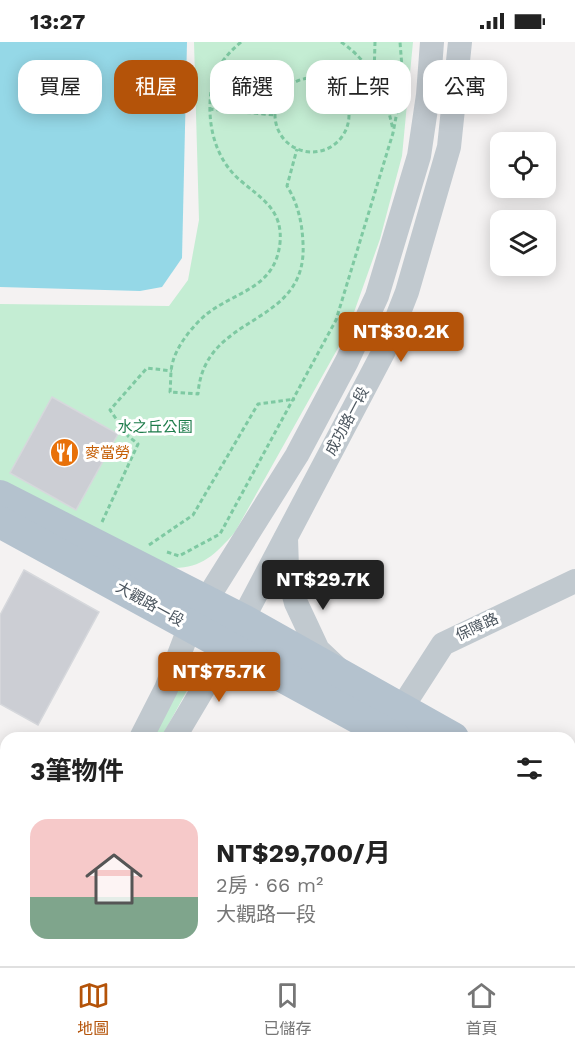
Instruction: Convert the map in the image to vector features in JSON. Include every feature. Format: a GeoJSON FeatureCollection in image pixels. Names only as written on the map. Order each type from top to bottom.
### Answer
{"type":"FeatureCollection","features":[{"type":"Feature","properties":{"kind":"main road","name":"大觀路一段"},"geometry":{"type":"LineString","coordinates":[[0,496],[197,614],[228,647],[391,730],[406,732]]}},
{"type":"Feature","properties":{"kind":"main road","name":"大觀路一段"},"geometry":{"type":"LineString","coordinates":[[0,522],[197,614],[243,620],[355,684],[391,730]]}},
{"type":"Feature","properties":{"kind":"street","name":"成功路一段"},"geometry":{"type":"LineString","coordinates":[[144,732],[166,689],[197,614],[297,455],[347,361],[377,296],[419,156],[428,95],[432,42]]}},
{"type":"Feature","properties":{"kind":"street","name":"成功路一段"},"geometry":{"type":"LineString","coordinates":[[178,732],[243,620],[384,351],[407,292],[449,147],[460,42]]}},
{"type":"Feature","properties":{"kind":"street"},"geometry":{"type":"LineString","coordinates":[[286,538],[287,568],[296,603],[318,650],[355,684]]}},
{"type":"Feature","properties":{"kind":"street","name":"保障路"},"geometry":{"type":"LineString","coordinates":[[391,730],[443,644],[575,581]]}},
{"type":"Feature","properties":{"kind":"path"},"geometry":{"type":"LineString","coordinates":[[223,60],[242,42]]}},
{"type":"Feature","properties":{"kind":"path"},"geometry":{"type":"LineString","coordinates":[[340,42],[362,60]]}},
{"type":"Feature","properties":{"kind":"path"},"geometry":{"type":"LineString","coordinates":[[374,60],[375,42]]}},
{"type":"Feature","properties":{"kind":"path"},"geometry":{"type":"LineString","coordinates":[[139,542],[179,556],[220,534],[295,399],[336,320],[393,133],[403,80],[400,42]]}},
{"type":"Feature","properties":{"kind":"path"},"geometry":{"type":"LineString","coordinates":[[319,79],[338,89],[348,107],[347,127],[336,144],[317,152],[297,149],[281,135],[275,115],[282,94],[298,81],[319,79]]}},
{"type":"Feature","properties":{"kind":"path"},"geometry":{"type":"LineString","coordinates":[[210,109],[209,125],[216,146],[226,164],[240,181],[257,192],[271,206],[278,224],[280,243],[273,266],[263,279],[248,292],[208,313],[194,326],[173,361],[170,393],[198,394],[199,382],[208,358],[219,344],[231,333],[254,322],[272,308],[297,281],[303,250],[302,232],[295,199],[287,186],[297,149]]}},
{"type":"Feature","properties":{"kind":"path"},"geometry":{"type":"LineString","coordinates":[[264,114],[275,115]]}},
{"type":"Feature","properties":{"kind":"path"},"geometry":{"type":"LineString","coordinates":[[390,114],[393,133]]}},
{"type":"Feature","properties":{"kind":"path"},"geometry":{"type":"LineString","coordinates":[[99,527],[138,444],[128,436],[110,410],[147,368],[172,370]]}},
{"type":"Feature","properties":{"kind":"path"},"geometry":{"type":"LineString","coordinates":[[148,545],[193,515],[258,404],[295,399]]}},
{"type":"Feature","properties":{"kind":"green space","name":"水之丘公園"},"geometry":{"type":"Polygon","coordinates":[[[194,42],[413,42],[411,63],[411,60],[306,60],[306,114],[406,114],[402,156],[380,239],[347,332],[235,532],[218,550],[201,562],[192,566],[170,568],[156,566],[0,480],[0,304],[169,306],[188,280],[199,220],[196,114],[198,114],[198,60],[195,60],[194,42]]]}},
{"type":"Feature","properties":{"kind":"green space"},"geometry":{"type":"Polygon","coordinates":[[[187,672],[195,676],[164,732],[155,732],[187,672]]]}},
{"type":"Feature","properties":{"kind":"water"},"geometry":{"type":"Polygon","coordinates":[[[0,42],[187,42],[187,60],[114,60],[114,114],[185,114],[182,258],[162,287],[140,291],[0,287],[0,42]]]}},
{"type":"Feature","properties":{"kind":"building","name":"麥當勞"},"geometry":{"type":"Polygon","coordinates":[[[52,397],[118,434],[76,510],[10,473],[52,397]]]}},
{"type":"Feature","properties":{"kind":"building"},"geometry":{"type":"Polygon","coordinates":[[[24,570],[99,612],[38,725],[0,704],[0,615],[24,570]]]}},
{"type":"Feature","properties":{"kind":"place","name":"麥當勞"},"geometry":{"type":"Point","coordinates":[64,453]}}]}
